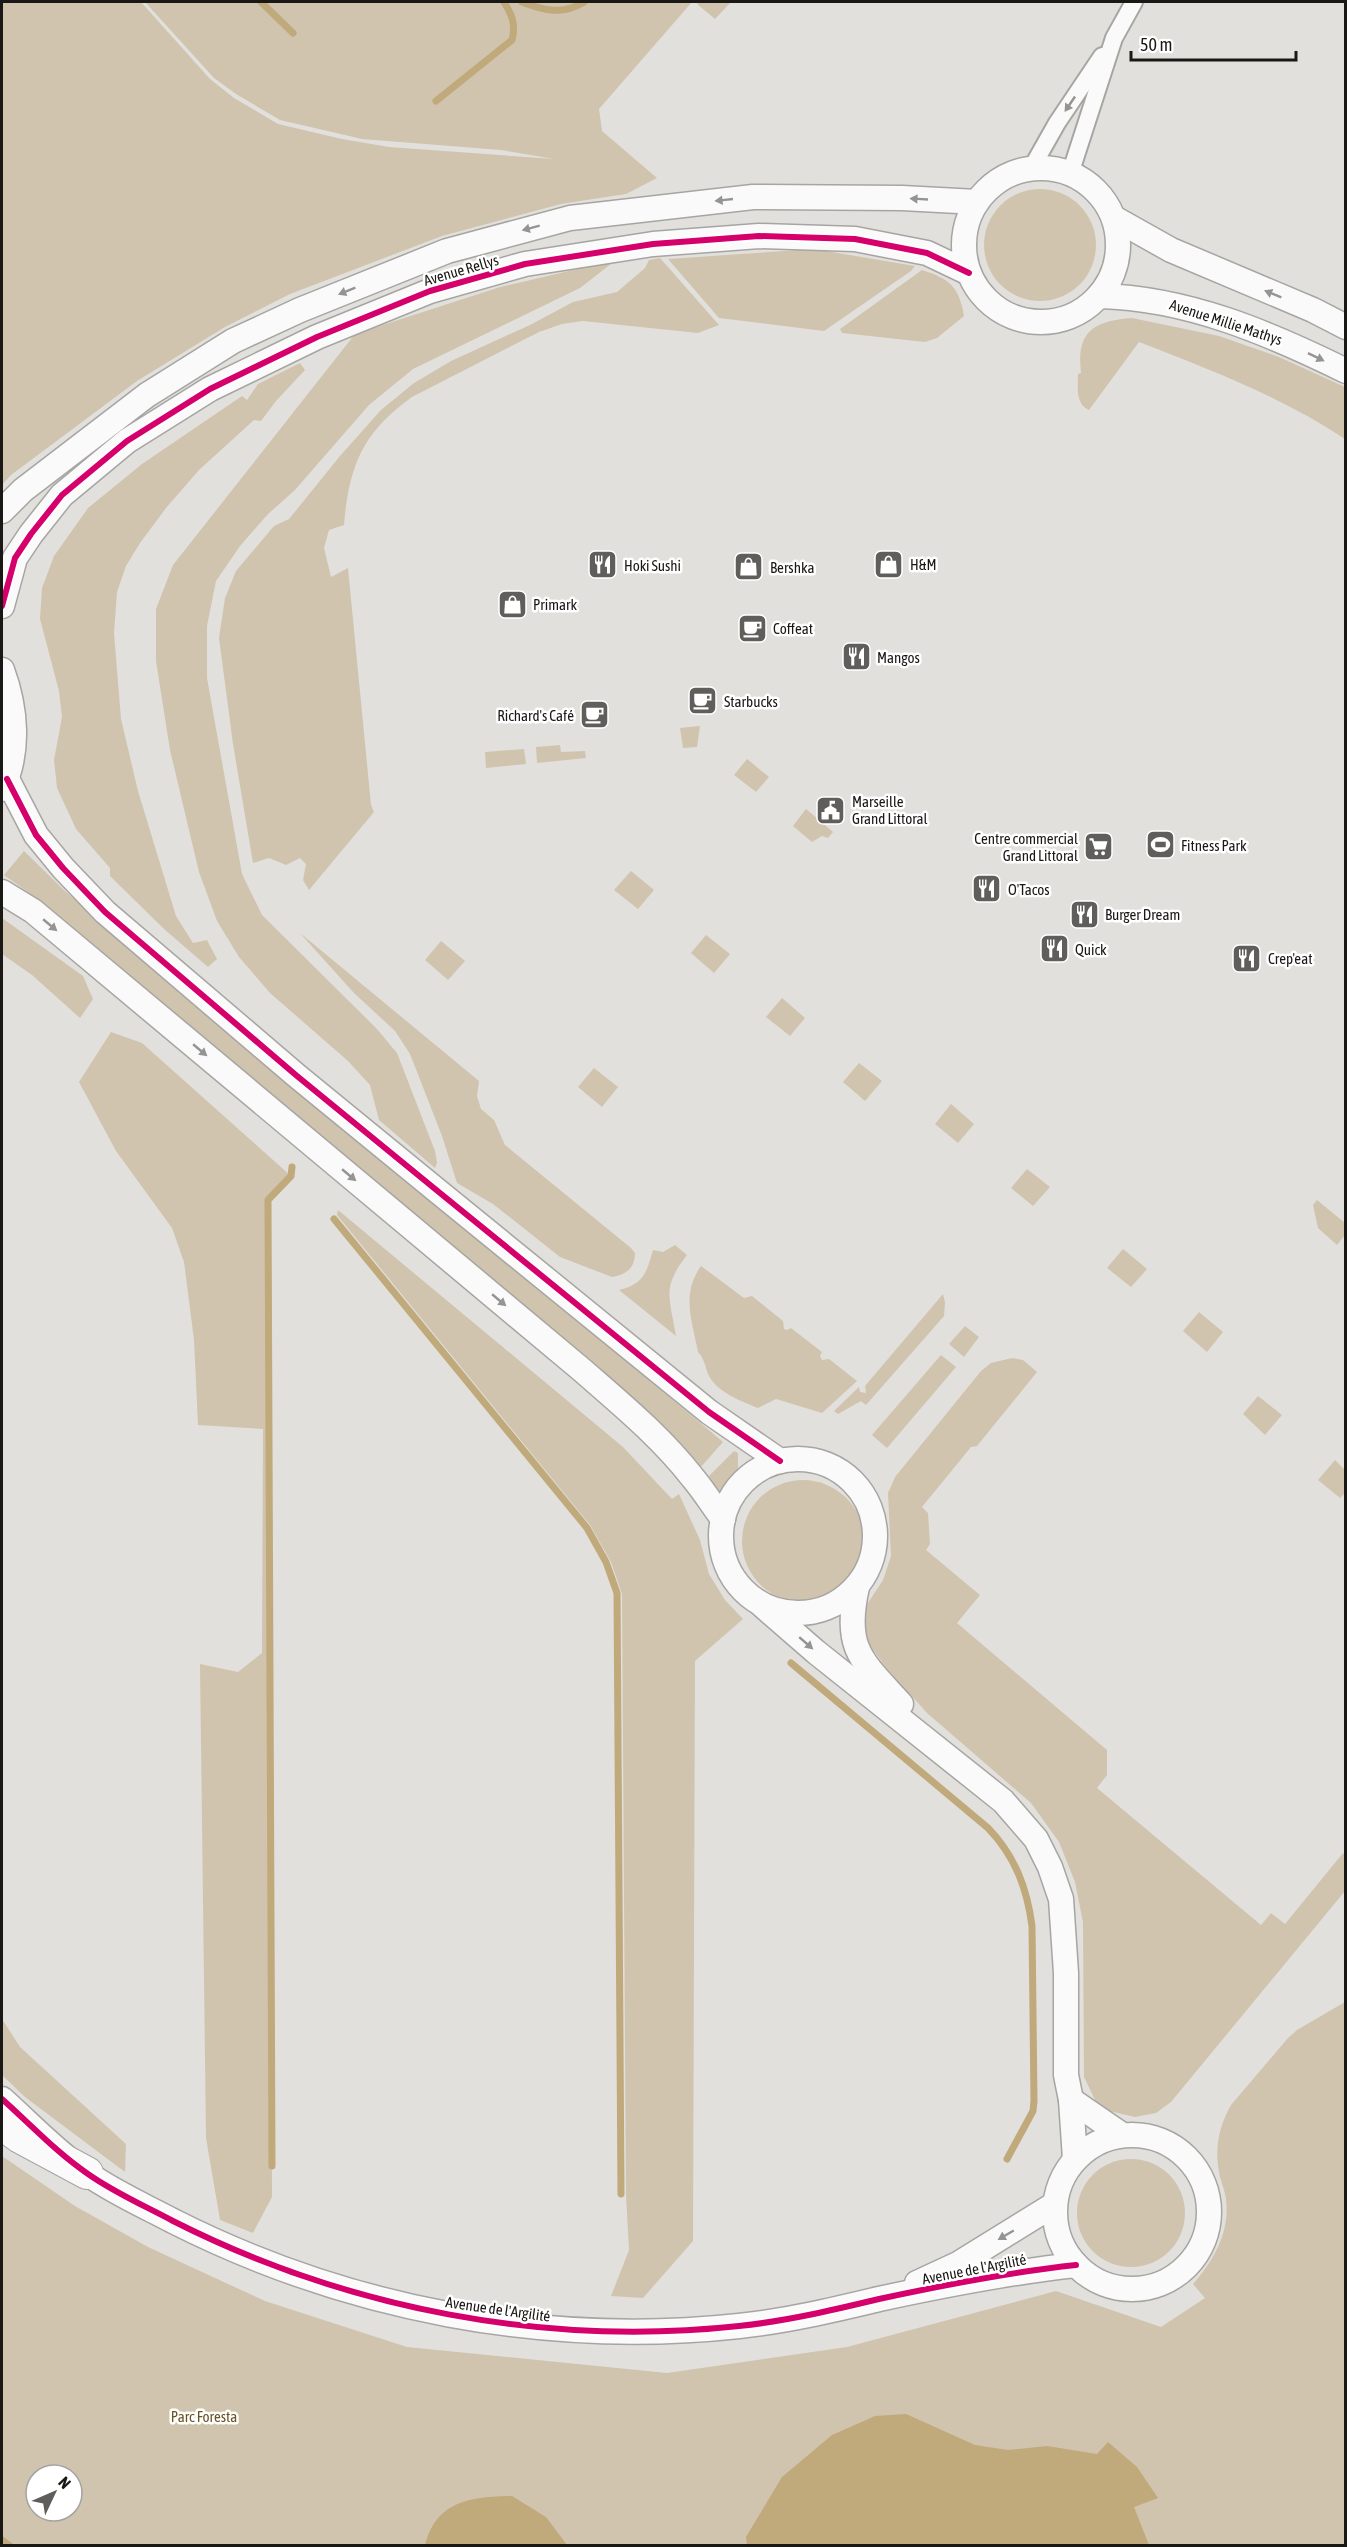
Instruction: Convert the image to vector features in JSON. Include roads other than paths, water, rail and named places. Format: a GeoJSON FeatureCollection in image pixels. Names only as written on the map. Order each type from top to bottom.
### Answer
{"type":"FeatureCollection","features":[{"type":"Feature","properties":{"kind":"highway"},"geometry":{"type":"LineString","coordinates":[[2,2124],[20,2137],[87,2173]]}},
{"type":"Feature","properties":{"kind":"street"},"geometry":{"type":"LineString","coordinates":[[1031,169],[1057,123],[1114,38],[1134,2]]}},
{"type":"Feature","properties":{"kind":"street"},"geometry":{"type":"LineString","coordinates":[[1070,174],[1114,38]]}},
{"type":"Feature","properties":{"kind":"street"},"geometry":{"type":"LineString","coordinates":[[1051,169],[1070,174],[1089,184],[1103,199],[1113,218],[1118,238],[1118,258],[1112,278],[1100,296],[1089,306],[1069,317],[1043,323],[1030,322],[1007,314],[994,306],[980,291],[969,273],[965,255],[965,237],[969,219],[977,202],[987,190],[1015,172],[1051,169]]}},
{"type":"Feature","properties":{"kind":"street","name":"Avenue Rellys"},"geometry":{"type":"LineString","coordinates":[[2,511],[23,490],[147,395],[233,341],[300,310],[447,251],[570,218],[753,197],[902,198],[977,202]]}},
{"type":"Feature","properties":{"kind":"street"},"geometry":{"type":"LineString","coordinates":[[1113,218],[1171,250],[1313,310],[1346,327]]}},
{"type":"Feature","properties":{"kind":"street","name":"Avenue Rellys"},"geometry":{"type":"LineString","coordinates":[[2,606],[15,558],[31,534],[62,495],[127,441],[210,389],[317,337],[430,291],[525,264],[653,244],[759,236],[855,239],[927,253],[969,273]]}},
{"type":"Feature","properties":{"kind":"street","name":"Avenue Millie Mathys"},"geometry":{"type":"LineString","coordinates":[[1100,296],[1127,296],[1175,304],[1289,343],[1346,371]]}},
{"type":"Feature","properties":{"kind":"street"},"geometry":{"type":"LineString","coordinates":[[2,670],[11,695],[15,737],[4,784],[36,835],[63,868],[105,912],[288,1069],[431,1186],[709,1412],[780,1461]]}},
{"type":"Feature","properties":{"kind":"street"},"geometry":{"type":"LineString","coordinates":[[2,892],[33,911],[636,1417],[693,1478],[723,1520]]}},
{"type":"Feature","properties":{"kind":"street"},"geometry":{"type":"LineString","coordinates":[[940,1749],[863,1661],[853,1640],[853,1606],[857,1587],[870,1565],[875,1541],[873,1516],[862,1493],[850,1479],[835,1468],[817,1461],[799,1459],[780,1461],[754,1473],[734,1493],[723,1520],[721,1544],[728,1568],[742,1589],[816,1652],[1003,1801],[1036,1839],[1050,1867],[1061,1899],[1066,1973],[1066,2075],[1071,2100],[1075,2159]]}},
{"type":"Feature","properties":{"kind":"street"},"geometry":{"type":"LineString","coordinates":[[762,1605],[786,1613],[813,1613],[837,1603],[857,1587]]}},
{"type":"Feature","properties":{"kind":"street","name":"Avenue de l'Argilité"},"geometry":{"type":"LineString","coordinates":[[2,2099],[87,2173],[124,2196],[203,2236],[296,2276],[393,2303],[468,2318],[598,2333],[678,2331],[740,2326],[819,2314],[881,2299],[1033,2270],[1076,2265]]}},
{"type":"Feature","properties":{"kind":"street"},"geometry":{"type":"LineString","coordinates":[[1071,2100],[1122,2135]]}},
{"type":"Feature","properties":{"kind":"street"},"geometry":{"type":"LineString","coordinates":[[1122,2135],[1138,2135],[1168,2143],[1192,2164],[1203,2183],[1208,2203],[1208,2224],[1202,2245],[1190,2262],[1159,2285],[1134,2289],[1113,2286],[1093,2278],[1076,2265],[1064,2247],[1056,2226],[1055,2204],[1062,2180],[1075,2159],[1088,2148],[1122,2135]]}},
{"type":"Feature","properties":{"kind":"street","name":"Avenue de l'Argilité"},"geometry":{"type":"LineString","coordinates":[[881,2299],[958,2264],[1055,2204]]}},
{"type":"Feature","properties":{"kind":"waterway"},"geometry":{"type":"LineString","coordinates":[[261,2],[293,33]]}},
{"type":"Feature","properties":{"kind":"waterway"},"geometry":{"type":"LineString","coordinates":[[436,101],[512,40],[514,29],[504,2]]}},
{"type":"Feature","properties":{"kind":"waterway"},"geometry":{"type":"LineString","coordinates":[[522,2],[538,8],[554,10],[569,9],[584,2]]}},
{"type":"Feature","properties":{"kind":"waterway"},"geometry":{"type":"LineString","coordinates":[[272,2166],[268,1200],[291,1176],[292,1167]]}},
{"type":"Feature","properties":{"kind":"waterway"},"geometry":{"type":"LineString","coordinates":[[334,1219],[587,1528],[606,1562],[617,1593],[621,2194]]}},
{"type":"Feature","properties":{"kind":"waterway"},"geometry":{"type":"LineString","coordinates":[[791,1663],[988,1828],[1006,1850],[1018,1873],[1027,1899],[1032,1926],[1034,2101],[1033,2111],[1007,2159]]}},
{"type":"Feature","properties":{"kind":"waterway"},"geometry":{"type":"LineString","coordinates":[[2,2540],[10,2546]]}},
{"type":"Feature","properties":{"kind":"place","name":"H&M"},"geometry":{"type":"Point","coordinates":[889,564]}},
{"type":"Feature","properties":{"kind":"place","name":"Hoki Sushi"},"geometry":{"type":"Point","coordinates":[603,565]}},
{"type":"Feature","properties":{"kind":"place","name":"Bershka"},"geometry":{"type":"Point","coordinates":[749,567]}},
{"type":"Feature","properties":{"kind":"place","name":"Primark"},"geometry":{"type":"Point","coordinates":[512,604]}},
{"type":"Feature","properties":{"kind":"place","name":"Coffeat"},"geometry":{"type":"Point","coordinates":[752,628]}},
{"type":"Feature","properties":{"kind":"place","name":"Mangos"},"geometry":{"type":"Point","coordinates":[856,657]}},
{"type":"Feature","properties":{"kind":"place","name":"Starbucks"},"geometry":{"type":"Point","coordinates":[703,701]}},
{"type":"Feature","properties":{"kind":"place","name":"Richard's Café"},"geometry":{"type":"Point","coordinates":[595,715]}},
{"type":"Feature","properties":{"kind":"place","name":"Marseille Grand Littoral"},"geometry":{"type":"Point","coordinates":[831,810]}},
{"type":"Feature","properties":{"kind":"place","name":"Fitness Park"},"geometry":{"type":"Point","coordinates":[1160,845]}},
{"type":"Feature","properties":{"kind":"place","name":"Centre commercial Grand Littoral"},"geometry":{"type":"Point","coordinates":[1099,847]}},
{"type":"Feature","properties":{"kind":"place","name":"O'Tacos"},"geometry":{"type":"Point","coordinates":[987,889]}},
{"type":"Feature","properties":{"kind":"place","name":"Burger Dream"},"geometry":{"type":"Point","coordinates":[1084,914]}},
{"type":"Feature","properties":{"kind":"place","name":"Quick"},"geometry":{"type":"Point","coordinates":[1054,949]}},
{"type":"Feature","properties":{"kind":"place","name":"Crep'eat"},"geometry":{"type":"Point","coordinates":[1247,958]}},
{"type":"Feature","properties":{"kind":"park label","name":"Parc Foresta"},"geometry":{"type":"Point","coordinates":[204,2416]}}]}
